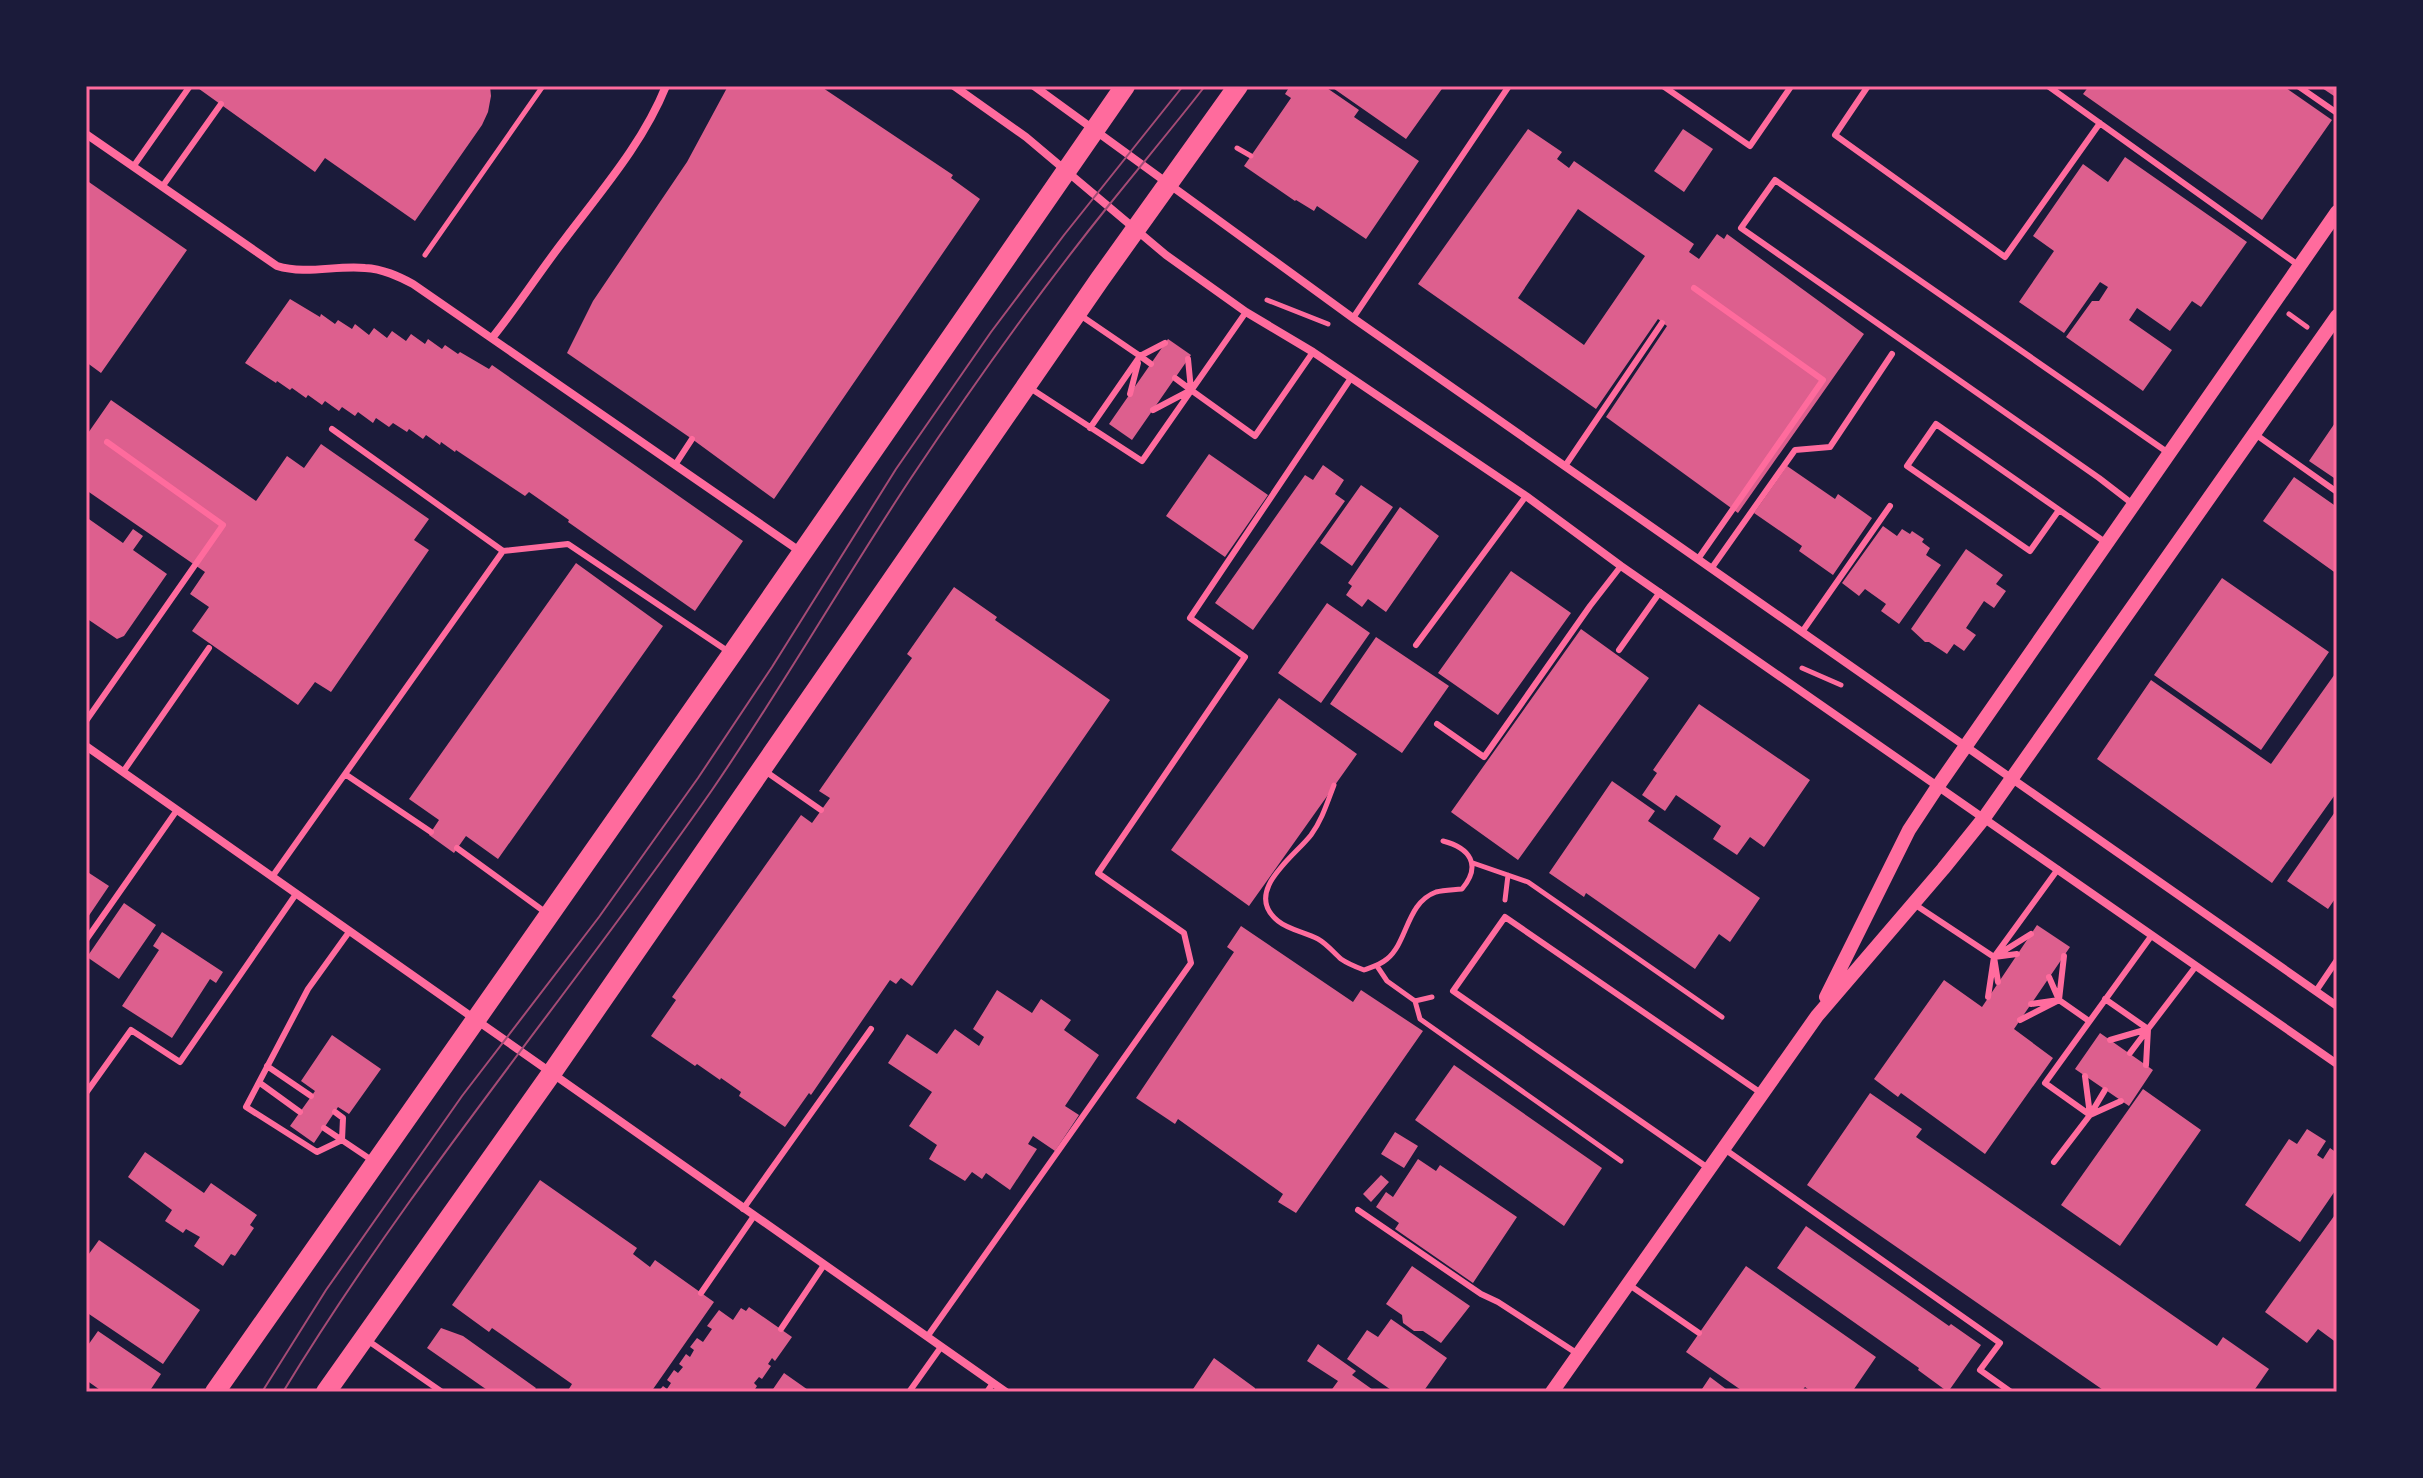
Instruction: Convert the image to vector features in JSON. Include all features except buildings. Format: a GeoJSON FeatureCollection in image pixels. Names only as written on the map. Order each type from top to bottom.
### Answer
{"type":"FeatureCollection","features":[{"type":"Feature","properties":{"kind":"main road"},"geometry":{"type":"LineString","coordinates":[[215,1392],[1125,86]]}},
{"type":"Feature","properties":{"kind":"main road"},"geometry":{"type":"LineString","coordinates":[[326,1392],[551,1074],[1135,229],[1238,86]]}},
{"type":"Feature","properties":{"kind":"street"},"geometry":{"type":"LineString","coordinates":[[492,338],[617,172],[666,86]]}},
{"type":"Feature","properties":{"kind":"street"},"geometry":{"type":"LineString","coordinates":[[954,86],[1026,137],[1166,255],[1246,312],[1313,352],[1526,496],[1621,566],[2337,1064]]}},
{"type":"Feature","properties":{"kind":"street"},"geometry":{"type":"LineString","coordinates":[[1034,86],[1353,318],[2337,1006]]}},
{"type":"Feature","properties":{"kind":"street"},"geometry":{"type":"LineString","coordinates":[[86,134],[277,266],[299,271],[363,268],[388,273],[413,284],[801,553]]}},
{"type":"Feature","properties":{"kind":"street"},"geometry":{"type":"LineString","coordinates":[[1817,1016],[1909,830],[2337,212]]}},
{"type":"Feature","properties":{"kind":"street"},"geometry":{"type":"LineString","coordinates":[[1552,1392],[1817,1016],[1984,818],[2337,316]]}},
{"type":"Feature","properties":{"kind":"street"},"geometry":{"type":"LineString","coordinates":[[86,746],[1006,1392]]}},
{"type":"Feature","properties":{"kind":"lane"},"geometry":{"type":"LineString","coordinates":[[133,167],[190,86]]}},
{"type":"Feature","properties":{"kind":"lane"},"geometry":{"type":"LineString","coordinates":[[1353,318],[1509,86]]}},
{"type":"Feature","properties":{"kind":"lane"},"geometry":{"type":"LineString","coordinates":[[1663,86],[1750,146],[1790,88],[1787,86]]}},
{"type":"Feature","properties":{"kind":"lane"},"geometry":{"type":"LineString","coordinates":[[1868,86],[1835,135],[2005,257],[2100,123]]}},
{"type":"Feature","properties":{"kind":"lane"},"geometry":{"type":"LineString","coordinates":[[2048,86],[2301,267]]}},
{"type":"Feature","properties":{"kind":"lane"},"geometry":{"type":"LineString","coordinates":[[2298,86],[2337,113]]}},
{"type":"Feature","properties":{"kind":"lane"},"geometry":{"type":"LineString","coordinates":[[162,187],[221,104]]}},
{"type":"Feature","properties":{"kind":"lane"},"geometry":{"type":"LineString","coordinates":[[2134,505],[1741,228],[1775,180],[2170,454]]}},
{"type":"Feature","properties":{"kind":"lane"},"geometry":{"type":"LineString","coordinates":[[1694,288],[1823,380],[1698,559]]}},
{"type":"Feature","properties":{"kind":"lane"},"geometry":{"type":"LineString","coordinates":[[1027,386],[1142,461],[1246,312]]}},
{"type":"Feature","properties":{"kind":"lane"},"geometry":{"type":"LineString","coordinates":[[1077,313],[1151,364]]}},
{"type":"Feature","properties":{"kind":"lane"},"geometry":{"type":"LineString","coordinates":[[1565,466],[1662,323]]}},
{"type":"Feature","properties":{"kind":"lane"},"geometry":{"type":"LineString","coordinates":[[1090,428],[1140,356],[1165,343]]}},
{"type":"Feature","properties":{"kind":"lane"},"geometry":{"type":"LineString","coordinates":[[1175,378],[1255,436],[1313,352]]}},
{"type":"Feature","properties":{"kind":"lane"},"geometry":{"type":"LineString","coordinates":[[1711,569],[1795,450],[1830,447],[1892,354]]}},
{"type":"Feature","properties":{"kind":"lane"},"geometry":{"type":"LineString","coordinates":[[1130,394],[1140,356]]}},
{"type":"Feature","properties":{"kind":"lane"},"geometry":{"type":"LineString","coordinates":[[1188,359],[1191,390]]}},
{"type":"Feature","properties":{"kind":"lane"},"geometry":{"type":"LineString","coordinates":[[927,1337],[1191,963],[1184,933],[1098,873],[1245,657],[1190,618],[1351,378]]}},
{"type":"Feature","properties":{"kind":"lane"},"geometry":{"type":"LineString","coordinates":[[1153,410],[1191,390]]}},
{"type":"Feature","properties":{"kind":"lane"},"geometry":{"type":"LineString","coordinates":[[2059,510],[2030,551],[1907,466],[1936,424],[2108,544]]}},
{"type":"Feature","properties":{"kind":"lane"},"geometry":{"type":"LineString","coordinates":[[332,429],[503,551],[568,544],[732,654]]}},
{"type":"Feature","properties":{"kind":"lane"},"geometry":{"type":"LineString","coordinates":[[2255,434],[2337,492]]}},
{"type":"Feature","properties":{"kind":"lane"},"geometry":{"type":"LineString","coordinates":[[675,465],[692,439]]}},
{"type":"Feature","properties":{"kind":"lane"},"geometry":{"type":"LineString","coordinates":[[86,721],[223,525],[107,442]]}},
{"type":"Feature","properties":{"kind":"lane"},"geometry":{"type":"LineString","coordinates":[[1416,645],[1526,496]]}},
{"type":"Feature","properties":{"kind":"lane"},"geometry":{"type":"LineString","coordinates":[[1802,632],[1890,506]]}},
{"type":"Feature","properties":{"kind":"lane"},"geometry":{"type":"LineString","coordinates":[[272,877],[503,551]]}},
{"type":"Feature","properties":{"kind":"lane"},"geometry":{"type":"LineString","coordinates":[[1437,724],[1484,757],[1621,566]]}},
{"type":"Feature","properties":{"kind":"lane"},"geometry":{"type":"LineString","coordinates":[[1619,650],[1660,592]]}},
{"type":"Feature","properties":{"kind":"lane"},"geometry":{"type":"LineString","coordinates":[[123,772],[209,648]]}},
{"type":"Feature","properties":{"kind":"lane"},"geometry":{"type":"LineString","coordinates":[[760,768],[821,810]]}},
{"type":"Feature","properties":{"kind":"lane"},"geometry":{"type":"LineString","coordinates":[[345,774],[431,832]]}},
{"type":"Feature","properties":{"kind":"lane"},"geometry":{"type":"LineString","coordinates":[[86,940],[177,810]]}},
{"type":"Feature","properties":{"kind":"lane"},"geometry":{"type":"LineString","coordinates":[[457,848],[549,914]]}},
{"type":"Feature","properties":{"kind":"lane"},"geometry":{"type":"LineString","coordinates":[[1988,997],[1994,957],[2058,869]]}},
{"type":"Feature","properties":{"kind":"lane"},"geometry":{"type":"LineString","coordinates":[[86,1093],[131,1030],[180,1062],[296,894]]}},
{"type":"Feature","properties":{"kind":"lane"},"geometry":{"type":"LineString","coordinates":[[1914,904],[1994,957],[2017,954]]}},
{"type":"Feature","properties":{"kind":"lane"},"geometry":{"type":"LineString","coordinates":[[1708,1169],[1453,991],[1505,917],[1761,1093]]}},
{"type":"Feature","properties":{"kind":"lane"},"geometry":{"type":"LineString","coordinates":[[342,1140],[317,1152],[246,1107],[308,989],[349,932]]}},
{"type":"Feature","properties":{"kind":"lane"},"geometry":{"type":"LineString","coordinates":[[1994,957],[2031,934]]}},
{"type":"Feature","properties":{"kind":"lane"},"geometry":{"type":"LineString","coordinates":[[2090,1115],[2045,1083],[2152,935]]}},
{"type":"Feature","properties":{"kind":"lane"},"geometry":{"type":"LineString","coordinates":[[2059,1000],[2064,956]]}},
{"type":"Feature","properties":{"kind":"lane"},"geometry":{"type":"LineString","coordinates":[[1994,957],[1998,982]]}},
{"type":"Feature","properties":{"kind":"lane"},"geometry":{"type":"LineString","coordinates":[[2316,991],[2337,960]]}},
{"type":"Feature","properties":{"kind":"lane"},"geometry":{"type":"LineString","coordinates":[[2130,1053],[2196,966]]}},
{"type":"Feature","properties":{"kind":"lane"},"geometry":{"type":"LineString","coordinates":[[2049,977],[2059,1000],[2089,1021]]}},
{"type":"Feature","properties":{"kind":"lane"},"geometry":{"type":"LineString","coordinates":[[2105,999],[2148,1029]]}},
{"type":"Feature","properties":{"kind":"lane"},"geometry":{"type":"LineString","coordinates":[[2031,1004],[2059,1000]]}},
{"type":"Feature","properties":{"kind":"lane"},"geometry":{"type":"LineString","coordinates":[[2020,1020],[2059,1000]]}},
{"type":"Feature","properties":{"kind":"lane"},"geometry":{"type":"LineString","coordinates":[[743,1209],[871,1029]]}},
{"type":"Feature","properties":{"kind":"lane"},"geometry":{"type":"LineString","coordinates":[[2110,1040],[2148,1029]]}},
{"type":"Feature","properties":{"kind":"lane"},"geometry":{"type":"LineString","coordinates":[[2146,1065],[2148,1029]]}},
{"type":"Feature","properties":{"kind":"lane"},"geometry":{"type":"LineString","coordinates":[[267,1066],[311,1096]]}},
{"type":"Feature","properties":{"kind":"lane"},"geometry":{"type":"LineString","coordinates":[[2085,1076],[2090,1115]]}},
{"type":"Feature","properties":{"kind":"lane"},"geometry":{"type":"LineString","coordinates":[[260,1083],[300,1112]]}},
{"type":"Feature","properties":{"kind":"lane"},"geometry":{"type":"LineString","coordinates":[[2054,1162],[2105,1090]]}},
{"type":"Feature","properties":{"kind":"lane"},"geometry":{"type":"LineString","coordinates":[[2090,1115],[2121,1101]]}},
{"type":"Feature","properties":{"kind":"lane"},"geometry":{"type":"LineString","coordinates":[[335,1112],[343,1118],[342,1140]]}},
{"type":"Feature","properties":{"kind":"lane"},"geometry":{"type":"LineString","coordinates":[[324,1128],[376,1163]]}},
{"type":"Feature","properties":{"kind":"lane"},"geometry":{"type":"LineString","coordinates":[[1723,1148],[2000,1343],[1980,1370],[2011,1392]]}},
{"type":"Feature","properties":{"kind":"lane"},"geometry":{"type":"LineString","coordinates":[[1358,1210],[1481,1294],[1578,1354]]}},
{"type":"Feature","properties":{"kind":"lane"},"geometry":{"type":"LineString","coordinates":[[701,1293],[754,1216]]}},
{"type":"Feature","properties":{"kind":"lane"},"geometry":{"type":"LineString","coordinates":[[781,1329],[824,1265]]}},
{"type":"Feature","properties":{"kind":"lane"},"geometry":{"type":"LineString","coordinates":[[1628,1284],[1699,1333]]}},
{"type":"Feature","properties":{"kind":"lane"},"geometry":{"type":"LineString","coordinates":[[364,1338],[442,1392]]}},
{"type":"Feature","properties":{"kind":"lane"},"geometry":{"type":"LineString","coordinates":[[909,1392],[941,1347]]}},
{"type":"Feature","properties":{"kind":"lane"},"geometry":{"type":"LineString","coordinates":[[987,1392],[993,1383]]}},
{"type":"Feature","properties":{"kind":"path"},"geometry":{"type":"LineString","coordinates":[[425,255],[543,86]]}},
{"type":"Feature","properties":{"kind":"path"},"geometry":{"type":"LineString","coordinates":[[1237,148],[1251,156]]}},
{"type":"Feature","properties":{"kind":"path"},"geometry":{"type":"LineString","coordinates":[[1265,300],[1331,325]]}},
{"type":"Feature","properties":{"kind":"path"},"geometry":{"type":"LineString","coordinates":[[2284,311],[2312,331]]}},
{"type":"Feature","properties":{"kind":"path"},"geometry":{"type":"LineString","coordinates":[[1334,785],[1317,827],[1270,881],[1267,907],[1281,924],[1320,940],[1345,962],[1364,970],[1377,966],[1393,953],[1408,921],[1425,898],[1434,893],[1462,889],[1468,881],[1473,863]]}},
{"type":"Feature","properties":{"kind":"path"},"geometry":{"type":"LineString","coordinates":[[1443,841],[1464,851],[1473,863],[1528,882],[1722,1017]]}},
{"type":"Feature","properties":{"kind":"path"},"geometry":{"type":"LineString","coordinates":[[1505,900],[1508,875]]}},
{"type":"Feature","properties":{"kind":"path"},"geometry":{"type":"LineString","coordinates":[[1377,966],[1387,981],[1415,1001],[1420,1019],[1621,1161]]}},
{"type":"Feature","properties":{"kind":"path"},"geometry":{"type":"LineString","coordinates":[[1415,1001],[1432,997]]}},
{"type":"Feature","properties":{"kind":"tram line"},"geometry":{"type":"LineString","coordinates":[[262,1392],[326,1290],[462,1096],[599,917],[698,778],[772,667],[896,469],[991,332],[1183,86]]}},
{"type":"Feature","properties":{"kind":"tram line"},"geometry":{"type":"LineString","coordinates":[[283,1392],[384,1237],[712,790],[934,443],[982,374],[1083,238],[1205,86]]}}]}
